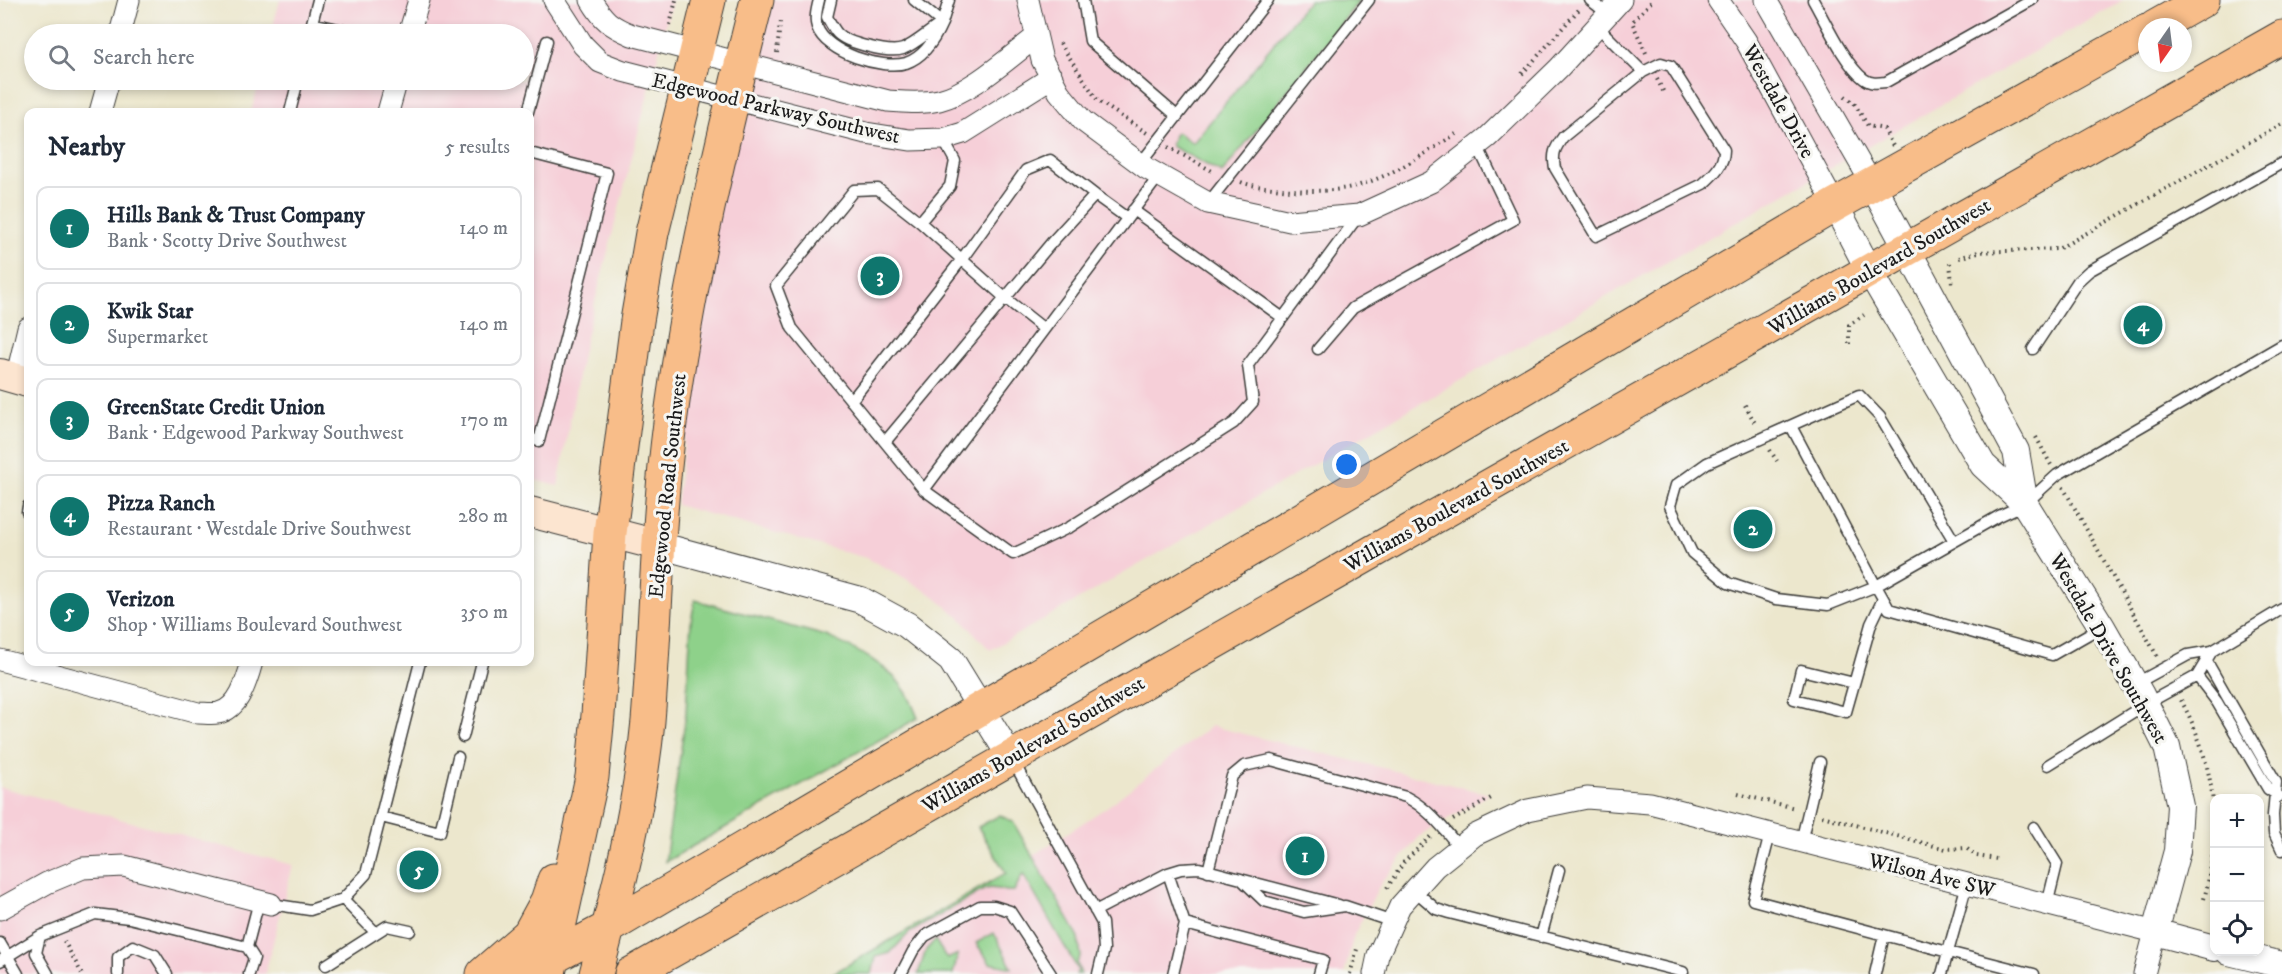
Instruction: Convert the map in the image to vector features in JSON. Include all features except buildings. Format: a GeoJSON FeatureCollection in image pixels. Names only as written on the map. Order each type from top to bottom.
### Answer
{"type":"FeatureCollection","features":[{"type":"Feature","properties":{"kind":"main road"},"geometry":{"type":"LineString","coordinates":[[550,966],[592,777],[610,533],[637,321],[652,233],[708,0]]}},
{"type":"Feature","properties":{"kind":"main road"},"geometry":{"type":"LineString","coordinates":[[2171,18],[2203,0]]}},
{"type":"Feature","properties":{"kind":"main road","name":"Edgewood Road Southwest"},"geometry":{"type":"LineString","coordinates":[[596,974],[639,788],[648,722],[658,545],[670,426],[684,330],[700,243],[732,100],[742,62],[769,6]]}},
{"type":"Feature","properties":{"kind":"main road"},"geometry":{"type":"LineString","coordinates":[[522,974],[550,966],[608,928],[1835,205],[2138,36]]}},
{"type":"Feature","properties":{"kind":"main road","name":"Williams Boulevard Southwest"},"geometry":{"type":"LineString","coordinates":[[631,974],[1010,756],[1870,273],[1908,249],[2282,37]]}},
{"type":"Feature","properties":{"kind":"main road"},"geometry":{"type":"LineString","coordinates":[[534,513],[658,545]]}},
{"type":"Feature","properties":{"kind":"main road"},"geometry":{"type":"LineString","coordinates":[[483,974],[529,934],[547,901],[562,854],[592,777]]}},
{"type":"Feature","properties":{"kind":"street"},"geometry":{"type":"LineString","coordinates":[[123,24],[129,0]]}},
{"type":"Feature","properties":{"kind":"street"},"geometry":{"type":"LineString","coordinates":[[412,24],[419,0]]}},
{"type":"Feature","properties":{"kind":"street","name":"Edgewood Parkway Southwest"},"geometry":{"type":"LineString","coordinates":[[554,0],[583,45],[600,62],[623,71],[732,100],[866,133],[910,140],[944,139],[963,133],[1052,78]]}},
{"type":"Feature","properties":{"kind":"street","name":"Edgewood Parkway Southwest"},"geometry":{"type":"LineString","coordinates":[[591,0],[602,17],[614,27],[632,34],[888,101],[918,103],[940,100],[963,91],[1036,38]]}},
{"type":"Feature","properties":{"kind":"street"},"geometry":{"type":"LineString","coordinates":[[1028,0],[1042,60],[1059,92],[1083,121],[1140,164],[1208,203],[1290,221],[1359,214],[1431,182],[1478,147],[1559,68],[1609,14]]}},
{"type":"Feature","properties":{"kind":"street","name":"Westdale Drive"},"geometry":{"type":"LineString","coordinates":[[1718,0],[1746,41],[1835,205]]}},
{"type":"Feature","properties":{"kind":"street","name":"Westdale Drive"},"geometry":{"type":"LineString","coordinates":[[1766,0],[1872,184]]}},
{"type":"Feature","properties":{"kind":"street"},"geometry":{"type":"LineString","coordinates":[[101,108],[106,90]]}},
{"type":"Feature","properties":{"kind":"street"},"geometry":{"type":"LineString","coordinates":[[389,108],[394,90]]}},
{"type":"Feature","properties":{"kind":"street","name":"Westdale Drive Southwest"},"geometry":{"type":"LineString","coordinates":[[1872,184],[2016,451],[2025,504]]}},
{"type":"Feature","properties":{"kind":"street","name":"Westdale Drive Southwest"},"geometry":{"type":"LineString","coordinates":[[1835,205],[1870,273],[1983,465],[2025,504],[2102,627],[2141,694],[2167,747],[2180,806],[2177,851],[2144,974]]}},
{"type":"Feature","properties":{"kind":"street"},"geometry":{"type":"LineString","coordinates":[[15,378],[24,343]]}},
{"type":"Feature","properties":{"kind":"street"},"geometry":{"type":"LineString","coordinates":[[658,545],[861,600],[907,625],[951,660],[1010,756]]}},
{"type":"Feature","properties":{"kind":"street"},"geometry":{"type":"LineString","coordinates":[[0,660],[198,713],[220,713],[239,699],[251,666]]}},
{"type":"Feature","properties":{"kind":"street","name":"Wilson Ave SW"},"geometry":{"type":"LineString","coordinates":[[1374,974],[1378,955],[1400,906],[1435,867],[1475,835],[1528,810],[1587,798],[1650,803],[2210,947]]}},
{"type":"Feature","properties":{"kind":"street"},"geometry":{"type":"LineString","coordinates":[[0,909],[47,883],[83,868],[124,866],[265,903]]}},
{"type":"Feature","properties":{"kind":"street"},"geometry":{"type":"LineString","coordinates":[[2248,956],[2282,965]]}},
{"type":"Feature","properties":{"kind":"lane"},"geometry":{"type":"LineString","coordinates":[[311,24],[318,0]]}},
{"type":"Feature","properties":{"kind":"lane"},"geometry":{"type":"LineString","coordinates":[[819,0],[816,12],[817,27],[825,40],[839,51],[881,64],[908,63],[920,55],[935,39],[949,0]]}},
{"type":"Feature","properties":{"kind":"lane"},"geometry":{"type":"LineString","coordinates":[[831,0],[827,17],[837,34],[848,40],[891,51],[913,44],[942,23]]}},
{"type":"Feature","properties":{"kind":"lane"},"geometry":{"type":"LineString","coordinates":[[914,0],[942,23]]}},
{"type":"Feature","properties":{"kind":"lane"},"geometry":{"type":"LineString","coordinates":[[1083,0],[1090,42],[1177,116]]}},
{"type":"Feature","properties":{"kind":"lane"},"geometry":{"type":"LineString","coordinates":[[1140,164],[1268,0]]}},
{"type":"Feature","properties":{"kind":"lane"},"geometry":{"type":"LineString","coordinates":[[1208,203],[1369,0]]}},
{"type":"Feature","properties":{"kind":"lane"},"geometry":{"type":"LineString","coordinates":[[1589,0],[1609,14],[1647,70]]}},
{"type":"Feature","properties":{"kind":"lane"},"geometry":{"type":"LineString","coordinates":[[1813,0],[1848,61],[1863,78],[1874,84],[1886,82],[2032,0]]}},
{"type":"Feature","properties":{"kind":"lane"},"geometry":{"type":"LineString","coordinates":[[534,90],[547,41]]}},
{"type":"Feature","properties":{"kind":"lane"},"geometry":{"type":"LineString","coordinates":[[1661,63],[1671,66],[1724,150],[1724,156],[1717,172],[1703,184],[1596,236],[1555,168],[1552,156],[1563,137],[1647,70],[1661,63]]}},
{"type":"Feature","properties":{"kind":"lane"},"geometry":{"type":"LineString","coordinates":[[291,108],[296,90]]}},
{"type":"Feature","properties":{"kind":"lane"},"geometry":{"type":"LineString","coordinates":[[529,108],[534,90]]}},
{"type":"Feature","properties":{"kind":"lane"},"geometry":{"type":"LineString","coordinates":[[920,222],[950,186],[955,161],[944,139]]}},
{"type":"Feature","properties":{"kind":"lane"},"geometry":{"type":"LineString","coordinates":[[1318,349],[1353,308],[1513,220],[1478,147]]}},
{"type":"Feature","properties":{"kind":"lane"},"geometry":{"type":"LineString","coordinates":[[534,154],[607,173],[539,441],[534,440]]}},
{"type":"Feature","properties":{"kind":"lane"},"geometry":{"type":"LineString","coordinates":[[851,401],[962,259],[1026,170],[1050,160],[1095,195],[1130,214],[1283,318]]}},
{"type":"Feature","properties":{"kind":"lane"},"geometry":{"type":"LineString","coordinates":[[2033,349],[2078,281],[2089,271],[2282,163]]}},
{"type":"Feature","properties":{"kind":"lane"},"geometry":{"type":"LineString","coordinates":[[924,490],[1159,176]]}},
{"type":"Feature","properties":{"kind":"lane"},"geometry":{"type":"LineString","coordinates":[[1044,329],[1005,298],[920,222],[878,189],[854,190],[776,286],[792,328],[924,490],[1013,554],[1070,527],[1234,423],[1253,402],[1248,365],[1359,214]]}},
{"type":"Feature","properties":{"kind":"lane"},"geometry":{"type":"LineString","coordinates":[[885,442],[1005,298],[1095,195]]}},
{"type":"Feature","properties":{"kind":"lane"},"geometry":{"type":"LineString","coordinates":[[1954,541],[1880,417],[1859,395],[1707,463],[1676,485],[1670,506],[1692,553],[1728,583],[1776,599],[1828,605],[1876,586],[1954,541],[2025,504],[2057,475],[2282,345]]}},
{"type":"Feature","properties":{"kind":"lane"},"geometry":{"type":"LineString","coordinates":[[1791,426],[1889,609],[2052,655],[2102,627]]}},
{"type":"Feature","properties":{"kind":"lane"},"geometry":{"type":"LineString","coordinates":[[1854,683],[1801,670],[1794,699],[1846,712],[1871,624],[1883,599]]}},
{"type":"Feature","properties":{"kind":"lane"},"geometry":{"type":"LineString","coordinates":[[2141,694],[2175,688],[2197,676],[2209,656],[2282,609]]}},
{"type":"Feature","properties":{"kind":"lane"},"geometry":{"type":"LineString","coordinates":[[2048,765],[2141,694],[2163,668],[2188,655],[2209,656]]}},
{"type":"Feature","properties":{"kind":"lane"},"geometry":{"type":"LineString","coordinates":[[2209,656],[2276,782],[2279,795],[2273,815],[2274,833],[2282,850]]}},
{"type":"Feature","properties":{"kind":"lane"},"geometry":{"type":"LineString","coordinates":[[247,947],[265,903],[310,910],[343,899],[366,874],[419,666]]}},
{"type":"Feature","properties":{"kind":"lane"},"geometry":{"type":"LineString","coordinates":[[463,737],[481,666]]}},
{"type":"Feature","properties":{"kind":"lane"},"geometry":{"type":"LineString","coordinates":[[2197,676],[2217,702],[2268,789],[2279,795]]}},
{"type":"Feature","properties":{"kind":"lane"},"geometry":{"type":"LineString","coordinates":[[1010,756],[1102,923],[1104,949],[1098,974]]}},
{"type":"Feature","properties":{"kind":"lane"},"geometry":{"type":"LineString","coordinates":[[381,817],[440,832],[458,757]]}},
{"type":"Feature","properties":{"kind":"lane"},"geometry":{"type":"LineString","coordinates":[[1208,871],[1232,776],[1244,766],[1271,760],[1406,797],[1433,816],[1460,848]]}},
{"type":"Feature","properties":{"kind":"lane"},"geometry":{"type":"LineString","coordinates":[[1801,842],[1820,762]]}},
{"type":"Feature","properties":{"kind":"lane"},"geometry":{"type":"LineString","coordinates":[[2034,826],[2057,864],[2047,905]]}},
{"type":"Feature","properties":{"kind":"lane"},"geometry":{"type":"LineString","coordinates":[[1770,834],[1753,900],[2034,974]]}},
{"type":"Feature","properties":{"kind":"lane"},"geometry":{"type":"LineString","coordinates":[[1095,911],[1168,873],[1181,869],[1198,868],[1241,879],[1264,901],[1274,904],[1304,912],[1345,906],[1393,922]]}},
{"type":"Feature","properties":{"kind":"lane"},"geometry":{"type":"LineString","coordinates":[[1541,937],[1559,870]]}},
{"type":"Feature","properties":{"kind":"lane"},"geometry":{"type":"LineString","coordinates":[[1168,873],[1185,924],[1173,974]]}},
{"type":"Feature","properties":{"kind":"lane"},"geometry":{"type":"LineString","coordinates":[[1942,974],[1966,884]]}},
{"type":"Feature","properties":{"kind":"lane"},"geometry":{"type":"LineString","coordinates":[[1414,890],[1427,903],[1442,911],[1683,972]]}},
{"type":"Feature","properties":{"kind":"lane"},"geometry":{"type":"LineString","coordinates":[[343,899],[376,933]]}},
{"type":"Feature","properties":{"kind":"lane"},"geometry":{"type":"LineString","coordinates":[[901,974],[913,951],[925,936],[980,906],[994,906],[1010,911],[1051,974]]}},
{"type":"Feature","properties":{"kind":"lane"},"geometry":{"type":"LineString","coordinates":[[4,959],[40,936],[95,914],[129,918],[247,947],[254,958],[249,974]]}},
{"type":"Feature","properties":{"kind":"lane"},"geometry":{"type":"LineString","coordinates":[[1185,924],[1323,960],[1319,974]]}},
{"type":"Feature","properties":{"kind":"lane"},"geometry":{"type":"LineString","coordinates":[[326,965],[387,926],[410,931]]}},
{"type":"Feature","properties":{"kind":"lane"},"geometry":{"type":"LineString","coordinates":[[1875,974],[1884,935]]}},
{"type":"Feature","properties":{"kind":"lane"},"geometry":{"type":"LineString","coordinates":[[40,936],[36,953],[48,974]]}},
{"type":"Feature","properties":{"kind":"lane"},"geometry":{"type":"LineString","coordinates":[[0,944],[4,959],[18,974]]}},
{"type":"Feature","properties":{"kind":"lane"},"geometry":{"type":"LineString","coordinates":[[118,974],[118,957],[133,946],[156,955],[167,974]]}},
{"type":"Feature","properties":{"kind":"path"},"geometry":{"type":"LineString","coordinates":[[669,28],[676,0]]}},
{"type":"Feature","properties":{"kind":"path"},"geometry":{"type":"LineString","coordinates":[[1517,80],[1589,0]]}},
{"type":"Feature","properties":{"kind":"path"},"geometry":{"type":"LineString","coordinates":[[1653,0],[1632,22],[1647,70],[1665,95]]}},
{"type":"Feature","properties":{"kind":"path"},"geometry":{"type":"LineString","coordinates":[[769,6],[777,56]]}},
{"type":"Feature","properties":{"kind":"path"},"geometry":{"type":"LineString","coordinates":[[1058,37],[1061,46],[1098,101],[1158,141],[1228,178],[1251,186],[1304,191],[1343,189],[1375,179],[1414,161],[1462,131]]}},
{"type":"Feature","properties":{"kind":"path"},"geometry":{"type":"LineString","coordinates":[[1840,93],[1854,103],[1868,126],[1884,129],[1893,146]]}},
{"type":"Feature","properties":{"kind":"path"},"geometry":{"type":"LineString","coordinates":[[1959,258],[1978,252],[2058,249],[2282,124]]}},
{"type":"Feature","properties":{"kind":"path"},"geometry":{"type":"LineString","coordinates":[[1950,263],[1952,286]]}},
{"type":"Feature","properties":{"kind":"path"},"geometry":{"type":"LineString","coordinates":[[1849,344],[1850,324],[1864,315]]}},
{"type":"Feature","properties":{"kind":"path"},"geometry":{"type":"LineString","coordinates":[[2035,435],[2163,668]]}},
{"type":"Feature","properties":{"kind":"path"},"geometry":{"type":"LineString","coordinates":[[2175,688],[2198,734],[2209,773],[2214,808],[2211,873],[2204,899]]}},
{"type":"Feature","properties":{"kind":"path"},"geometry":{"type":"LineString","coordinates":[[1738,794],[1946,849],[1966,848],[1976,856],[1997,859]]}},
{"type":"Feature","properties":{"kind":"shaded area"},"geometry":{"type":"Polygon","coordinates":[[[280,0],[672,0],[583,349],[558,486],[534,480],[534,108],[252,108],[257,90],[534,90],[534,24],[274,24],[280,0]]]}},
{"type":"Feature","properties":{"kind":"shaded area"},"geometry":{"type":"Polygon","coordinates":[[[770,0],[2124,0],[990,650],[959,617],[931,594],[866,558],[676,505],[713,230],[770,0]]]}},
{"type":"Feature","properties":{"kind":"shaded area"},"geometry":{"type":"Polygon","coordinates":[[[1211,726],[1489,794],[1420,836],[1381,883],[1354,935],[1344,974],[832,974],[1006,873],[1107,807],[1211,726]]]}},
{"type":"Feature","properties":{"kind":"shaded area"},"geometry":{"type":"Polygon","coordinates":[[[0,787],[293,865],[265,974],[0,974],[0,787]]]}},
{"type":"Feature","properties":{"kind":"green space"},"geometry":{"type":"Polygon","coordinates":[[[1309,0],[1360,0],[1222,173],[1171,146],[1177,132],[1193,143],[1309,0]]]}},
{"type":"Feature","properties":{"kind":"green space"},"geometry":{"type":"Polygon","coordinates":[[[695,600],[826,636],[859,652],[881,665],[899,682],[908,695],[918,718],[665,862],[686,713],[691,621],[695,600]]]}},
{"type":"Feature","properties":{"kind":"green space"},"geometry":{"type":"Polygon","coordinates":[[[1000,815],[1013,822],[1077,934],[1081,955],[1077,963],[1081,974],[1076,974],[1078,970],[1023,874],[1014,891],[985,889],[909,933],[890,953],[876,957],[872,974],[832,974],[1006,873],[978,827],[1000,815]]]}},
{"type":"Feature","properties":{"kind":"green space"},"geometry":{"type":"Polygon","coordinates":[[[994,933],[1012,968],[990,963],[976,943],[994,933]]]}},
{"type":"Feature","properties":{"kind":"green space"},"geometry":{"type":"Polygon","coordinates":[[[935,940],[947,959],[958,954],[953,974],[918,974],[926,950],[935,940]]]}},
{"type":"Feature","properties":{"kind":"place","name":"GreenState Credit Union"},"geometry":{"type":"Point","coordinates":[880,276]}},
{"type":"Feature","properties":{"kind":"place","name":"Pizza Ranch"},"geometry":{"type":"Point","coordinates":[2143,325]}},
{"type":"Feature","properties":{"kind":"place","name":"Kwik Star"},"geometry":{"type":"Point","coordinates":[1753,529]}},
{"type":"Feature","properties":{"kind":"place","name":"Hills Bank & Trust Company"},"geometry":{"type":"Point","coordinates":[1305,856]}},
{"type":"Feature","properties":{"kind":"place","name":"Verizon"},"geometry":{"type":"Point","coordinates":[419,870]}}]}
